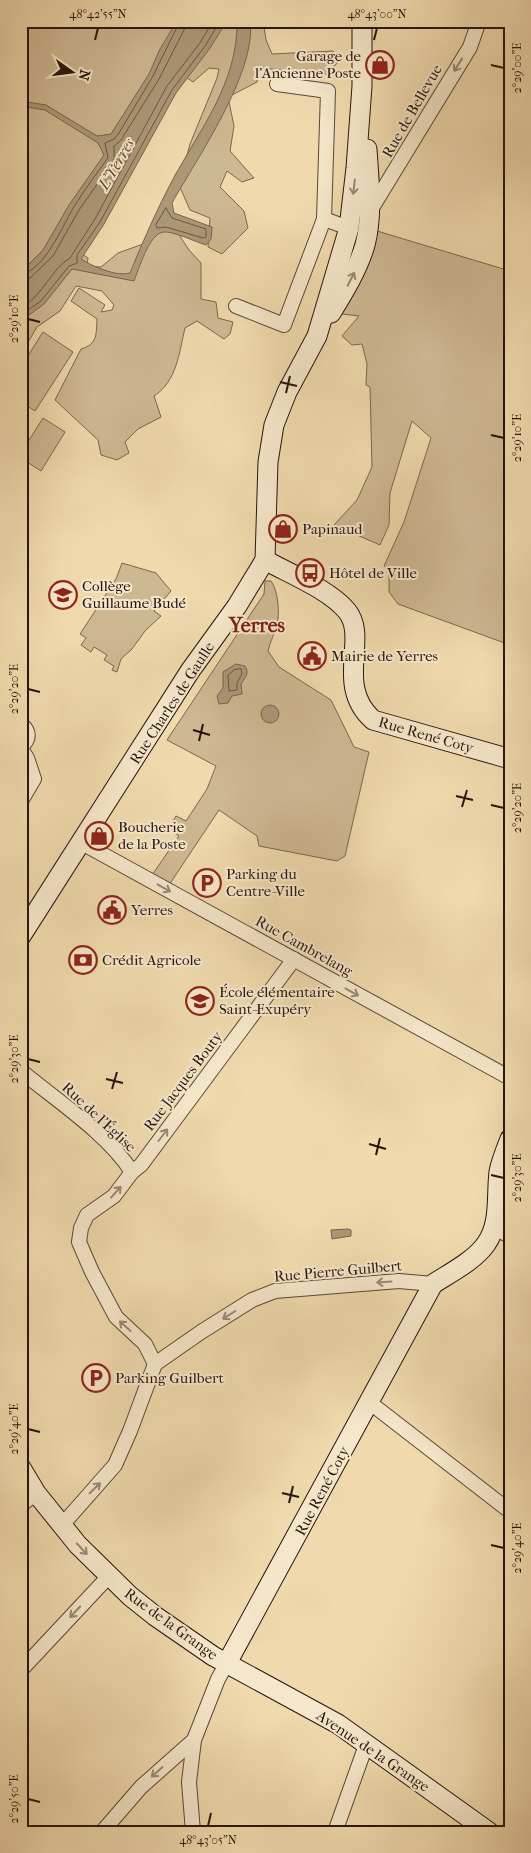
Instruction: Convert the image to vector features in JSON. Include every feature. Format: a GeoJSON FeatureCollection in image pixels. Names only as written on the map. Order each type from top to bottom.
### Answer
{"type":"FeatureCollection","features":[{"type":"Feature","properties":{"kind":"street"},"geometry":{"type":"LineString","coordinates":[[265,560],[268,462],[274,425],[287,392],[356,268],[366,134],[362,86],[362,21]]}},
{"type":"Feature","properties":{"kind":"street","name":"Rue de Bellevue"},"geometry":{"type":"LineString","coordinates":[[359,222],[470,47],[479,21]]}},
{"type":"Feature","properties":{"kind":"street"},"geometry":{"type":"LineString","coordinates":[[236,306],[284,325],[324,219],[328,91],[278,84]]}},
{"type":"Feature","properties":{"kind":"street"},"geometry":{"type":"LineString","coordinates":[[324,219],[359,222]]}},
{"type":"Feature","properties":{"kind":"street","name":"Rue René Coty"},"geometry":{"type":"LineString","coordinates":[[265,560],[337,602],[348,613],[354,627],[354,690],[364,712],[373,720],[510,759]]}},
{"type":"Feature","properties":{"kind":"street","name":"Rue Charles de Gaulle"},"geometry":{"type":"LineString","coordinates":[[23,929],[82,843],[190,671],[236,606],[265,560]]}},
{"type":"Feature","properties":{"kind":"street"},"geometry":{"type":"LineString","coordinates":[[21,724],[26,728],[28,736],[26,743],[21,748],[28,758],[34,779],[21,800]]}},
{"type":"Feature","properties":{"kind":"street","name":"Rue Cambrelang"},"geometry":{"type":"LineString","coordinates":[[82,843],[510,1078]]}},
{"type":"Feature","properties":{"kind":"street","name":"Rue Jacques Bouty"},"geometry":{"type":"LineString","coordinates":[[132,1172],[141,1165],[294,959]]}},
{"type":"Feature","properties":{"kind":"street","name":"Rue de l'Église"},"geometry":{"type":"LineString","coordinates":[[23,1074],[43,1086],[97,1134],[124,1160],[132,1172],[114,1196],[87,1215],[81,1228],[80,1242],[92,1272],[116,1318],[145,1344],[155,1364]]}},
{"type":"Feature","properties":{"kind":"street","name":"Rue René Coty"},"geometry":{"type":"LineString","coordinates":[[102,1832],[141,1787],[194,1740],[218,1679],[433,1284],[476,1256],[486,1244],[502,1232],[497,1210],[499,1170],[510,1139]]}},
{"type":"Feature","properties":{"kind":"street","name":"Rue Pierre Guilbert"},"geometry":{"type":"LineString","coordinates":[[155,1364],[252,1300],[275,1290],[399,1281],[433,1284]]}},
{"type":"Feature","properties":{"kind":"street"},"geometry":{"type":"LineString","coordinates":[[63,1524],[115,1465],[130,1432],[155,1364]]}},
{"type":"Feature","properties":{"kind":"street"},"geometry":{"type":"LineString","coordinates":[[369,1402],[507,1509]]}},
{"type":"Feature","properties":{"kind":"street","name":"Rue de la Grange"},"geometry":{"type":"LineString","coordinates":[[21,1468],[36,1493],[63,1524],[78,1545],[109,1576],[155,1616],[227,1663]]}},
{"type":"Feature","properties":{"kind":"street"},"geometry":{"type":"LineString","coordinates":[[21,1505],[36,1493]]}},
{"type":"Feature","properties":{"kind":"street"},"geometry":{"type":"LineString","coordinates":[[21,1670],[109,1576]]}},
{"type":"Feature","properties":{"kind":"street","name":"Avenue de la Grange"},"geometry":{"type":"LineString","coordinates":[[227,1663],[338,1724],[489,1832]]}},
{"type":"Feature","properties":{"kind":"street"},"geometry":{"type":"LineString","coordinates":[[193,1832],[188,1782],[194,1740]]}},
{"type":"Feature","properties":{"kind":"street"},"geometry":{"type":"LineString","coordinates":[[335,1832],[366,1745]]}},
{"type":"Feature","properties":{"kind":"shaded area"},"geometry":{"type":"Polygon","coordinates":[[[21,21],[180,21],[87,187],[44,249],[21,277],[21,21]]]}},
{"type":"Feature","properties":{"kind":"shaded area"},"geometry":{"type":"Polygon","coordinates":[[[222,21],[225,23],[227,21],[278,21],[264,27],[266,40],[272,54],[333,51],[339,61],[327,74],[259,68],[257,82],[228,97],[234,126],[230,151],[254,178],[242,182],[227,171],[220,187],[244,211],[248,228],[222,254],[208,247],[210,218],[190,210],[179,185],[190,144],[219,69],[209,68],[193,82],[179,72],[222,21]]]}},
{"type":"Feature","properties":{"kind":"shaded area"},"geometry":{"type":"Polygon","coordinates":[[[174,227],[189,250],[201,263],[201,299],[216,302],[218,318],[233,322],[230,334],[224,339],[197,321],[185,328],[176,366],[168,383],[154,396],[161,417],[138,429],[125,442],[129,453],[117,460],[101,455],[98,440],[55,400],[81,349],[91,344],[96,334],[97,319],[71,301],[79,288],[105,305],[101,312],[112,310],[114,305],[102,291],[76,286],[60,311],[37,327],[21,354],[21,311],[79,252],[88,258],[87,266],[101,267],[118,253],[143,244],[157,232],[174,227]]]}},
{"type":"Feature","properties":{"kind":"shaded area"},"geometry":{"type":"Polygon","coordinates":[[[377,231],[510,271],[510,645],[398,604],[389,592],[389,568],[384,566],[404,522],[431,438],[412,421],[390,493],[389,525],[380,545],[334,525],[357,500],[372,467],[370,387],[366,385],[367,364],[362,344],[352,345],[342,336],[359,316],[342,314],[361,274],[377,231]]]}},
{"type":"Feature","properties":{"kind":"shaded area"},"geometry":{"type":"Polygon","coordinates":[[[43,332],[73,352],[35,411],[21,402],[21,367],[43,332]]]}},
{"type":"Feature","properties":{"kind":"shaded area"},"geometry":{"type":"Polygon","coordinates":[[[43,418],[65,432],[41,471],[21,458],[21,453],[43,418]]]}},
{"type":"Feature","properties":{"kind":"shaded area"},"geometry":{"type":"Polygon","coordinates":[[[122,563],[156,573],[171,591],[154,611],[161,616],[121,659],[117,672],[112,670],[114,666],[104,660],[107,655],[94,647],[91,652],[81,645],[86,638],[80,634],[116,579],[122,563]]]}},
{"type":"Feature","properties":{"kind":"shaded area"},"geometry":{"type":"Polygon","coordinates":[[[265,581],[271,581],[273,585],[277,596],[278,608],[278,620],[268,651],[279,667],[331,700],[354,747],[369,752],[345,856],[337,861],[259,846],[257,836],[219,810],[169,885],[152,875],[179,836],[168,829],[176,816],[186,821],[207,789],[216,766],[167,740],[264,594],[265,581]]]}},
{"type":"Feature","properties":{"kind":"water","name":"L'Yerres"},"geometry":{"type":"Polygon","coordinates":[[[177,21],[227,21],[210,48],[176,93],[104,224],[81,259],[111,272],[130,273],[167,190],[206,123],[225,84],[236,43],[237,21],[250,21],[250,42],[235,89],[210,139],[172,203],[174,213],[212,227],[211,239],[206,245],[173,233],[164,232],[159,234],[145,252],[134,281],[72,269],[44,304],[21,321],[21,272],[43,250],[69,205],[104,155],[98,143],[45,110],[21,106],[21,101],[46,105],[97,136],[111,134],[149,74],[160,49],[177,21]]]}},
{"type":"Feature","properties":{"kind":"water"},"geometry":{"type":"Polygon","coordinates":[[[236,664],[245,666],[247,671],[241,684],[242,694],[232,696],[228,703],[219,704],[217,696],[223,688],[223,672],[236,664]]]}},
{"type":"Feature","properties":{"kind":"water"},"geometry":{"type":"Polygon","coordinates":[[[270,705],[276,708],[279,714],[276,720],[270,723],[264,720],[261,714],[264,708],[270,705]]]}},
{"type":"Feature","properties":{"kind":"water"},"geometry":{"type":"Polygon","coordinates":[[[331,1230],[351,1230],[351,1236],[332,1239],[331,1230]]]}},
{"type":"Feature","properties":{"kind":"place","name":"Garage de l'Ancienne Poste"},"geometry":{"type":"Point","coordinates":[380,65]}},
{"type":"Feature","properties":{"kind":"place","name":"Papinaud"},"geometry":{"type":"Point","coordinates":[283,529]}},
{"type":"Feature","properties":{"kind":"place","name":"Hôtel de Ville"},"geometry":{"type":"Point","coordinates":[310,573]}},
{"type":"Feature","properties":{"kind":"place","name":"Collège Guillaume Budé"},"geometry":{"type":"Point","coordinates":[63,595]}},
{"type":"Feature","properties":{"kind":"place","name":"Mairie de Yerres"},"geometry":{"type":"Point","coordinates":[312,656]}},
{"type":"Feature","properties":{"kind":"place","name":"Boucherie de la Poste"},"geometry":{"type":"Point","coordinates":[99,836]}},
{"type":"Feature","properties":{"kind":"place","name":"Parking du Centre-Ville"},"geometry":{"type":"Point","coordinates":[207,883]}},
{"type":"Feature","properties":{"kind":"place","name":"Yerres"},"geometry":{"type":"Point","coordinates":[112,910]}},
{"type":"Feature","properties":{"kind":"place","name":"Crédit Agricole"},"geometry":{"type":"Point","coordinates":[83,960]}},
{"type":"Feature","properties":{"kind":"place","name":"École élémentaire Saint-Exupéry"},"geometry":{"type":"Point","coordinates":[200,1001]}},
{"type":"Feature","properties":{"kind":"place","name":"Parking Guilbert"},"geometry":{"type":"Point","coordinates":[96,1378]}},
{"type":"Feature","properties":{"kind":"district","name":"Yerres"},"geometry":{"type":"Point","coordinates":[257,625]}}]}
